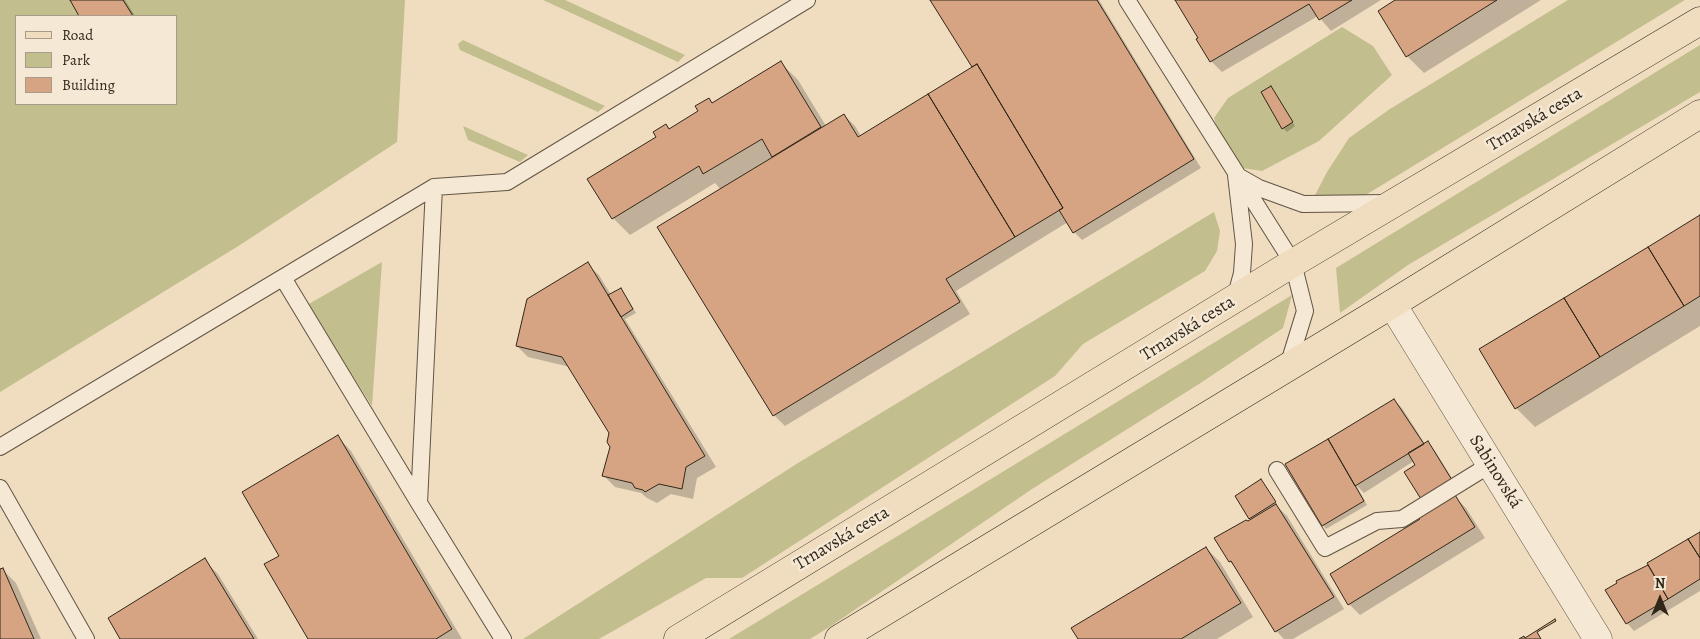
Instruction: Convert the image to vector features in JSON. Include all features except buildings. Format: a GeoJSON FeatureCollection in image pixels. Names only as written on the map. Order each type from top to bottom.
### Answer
{"type":"FeatureCollection","features":[{"type":"Feature","properties":{"kind":"main road","name":"Trnavská cesta"},"geometry":{"type":"LineString","coordinates":[[678,639],[1293,263],[1700,21]]}},
{"type":"Feature","properties":{"kind":"main road"},"geometry":{"type":"LineString","coordinates":[[839,639],[1392,304],[1700,114]]}},
{"type":"Feature","properties":{"kind":"street","name":"Sabinovská"},"geometry":{"type":"LineString","coordinates":[[1392,304],[1598,639]]}},
{"type":"Feature","properties":{"kind":"lane"},"geometry":{"type":"LineString","coordinates":[[0,447],[434,187],[507,182],[807,0]]}},
{"type":"Feature","properties":{"kind":"lane"},"geometry":{"type":"LineString","coordinates":[[1127,0],[1293,263],[1305,311],[1288,366]]}},
{"type":"Feature","properties":{"kind":"lane"},"geometry":{"type":"LineString","coordinates":[[1236,175],[1259,188],[1303,204],[1395,202]]}},
{"type":"Feature","properties":{"kind":"lane"},"geometry":{"type":"LineString","coordinates":[[1235,300],[1242,273],[1244,244],[1236,175]]}},
{"type":"Feature","properties":{"kind":"lane"},"geometry":{"type":"LineString","coordinates":[[419,503],[434,187]]}},
{"type":"Feature","properties":{"kind":"lane"},"geometry":{"type":"LineString","coordinates":[[283,278],[502,638]]}},
{"type":"Feature","properties":{"kind":"lane"},"geometry":{"type":"LineString","coordinates":[[1277,470],[1325,548],[1377,520],[1402,518],[1490,464]]}},
{"type":"Feature","properties":{"kind":"lane"},"geometry":{"type":"LineString","coordinates":[[0,488],[86,639]]}},
{"type":"Feature","properties":{"kind":"green space"},"geometry":{"type":"Polygon","coordinates":[[[0,0],[405,0],[397,142],[240,245],[0,392],[0,0]]]}},
{"type":"Feature","properties":{"kind":"green space"},"geometry":{"type":"Polygon","coordinates":[[[543,0],[565,0],[685,55],[678,62],[543,0]]]}},
{"type":"Feature","properties":{"kind":"green space"},"geometry":{"type":"Polygon","coordinates":[[[1568,0],[1685,0],[1364,196],[1313,199],[1327,172],[1349,138],[1390,109],[1568,0]]]}},
{"type":"Feature","properties":{"kind":"green space"},"geometry":{"type":"Polygon","coordinates":[[[1342,27],[1373,46],[1392,75],[1319,141],[1262,171],[1242,168],[1221,141],[1214,118],[1228,98],[1342,27]]]}},
{"type":"Feature","properties":{"kind":"green space"},"geometry":{"type":"Polygon","coordinates":[[[463,40],[605,106],[598,112],[460,50],[458,44],[463,40]]]}},
{"type":"Feature","properties":{"kind":"green space"},"geometry":{"type":"Polygon","coordinates":[[[1700,45],[1700,92],[1408,265],[1340,313],[1336,268],[1700,45]]]}},
{"type":"Feature","properties":{"kind":"green space"},"geometry":{"type":"Polygon","coordinates":[[[463,126],[528,155],[520,162],[468,140],[463,126]]]}},
{"type":"Feature","properties":{"kind":"green space"},"geometry":{"type":"Polygon","coordinates":[[[1214,212],[1220,231],[1217,251],[1205,271],[1083,344],[1055,376],[742,578],[706,578],[599,639],[523,639],[798,463],[1214,212]]]}},
{"type":"Feature","properties":{"kind":"green space"},"geometry":{"type":"Polygon","coordinates":[[[382,262],[372,406],[307,305],[382,262]]]}},
{"type":"Feature","properties":{"kind":"green space"},"geometry":{"type":"Polygon","coordinates":[[[1292,295],[1283,328],[1199,384],[1032,489],[810,639],[729,639],[1292,295]]]}}]}
